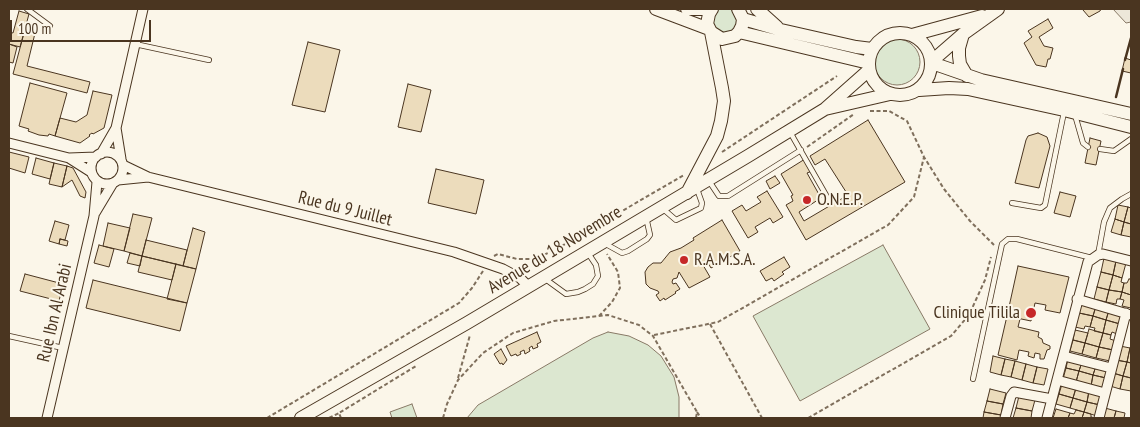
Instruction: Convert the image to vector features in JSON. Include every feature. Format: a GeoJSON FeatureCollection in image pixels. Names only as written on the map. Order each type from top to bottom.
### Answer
{"type":"FeatureCollection","features":[{"type":"Feature","properties":{"kind":"main road"},"geometry":{"type":"LineString","coordinates":[[656,9],[710,31],[722,39],[729,38],[739,32],[742,26],[740,14]]}},
{"type":"Feature","properties":{"kind":"main road"},"geometry":{"type":"LineString","coordinates":[[687,9],[712,9],[707,19],[724,101],[717,136],[692,190]]}},
{"type":"Feature","properties":{"kind":"main road"},"geometry":{"type":"LineString","coordinates":[[757,9],[781,30]]}},
{"type":"Feature","properties":{"kind":"main road"},"geometry":{"type":"LineString","coordinates":[[932,62],[963,34],[994,11]]}},
{"type":"Feature","properties":{"kind":"main road"},"geometry":{"type":"LineString","coordinates":[[912,35],[994,11]]}},
{"type":"Feature","properties":{"kind":"main road"},"geometry":{"type":"LineString","coordinates":[[740,14],[781,30],[872,49]]}},
{"type":"Feature","properties":{"kind":"main road"},"geometry":{"type":"LineString","coordinates":[[739,32],[869,66]]}},
{"type":"Feature","properties":{"kind":"main road"},"geometry":{"type":"LineString","coordinates":[[919,90],[929,78],[932,62],[926,45],[912,35],[901,33],[890,34],[880,40],[872,49],[869,66],[873,80],[880,89],[890,94],[900,96],[919,90],[968,89],[1131,127]]}},
{"type":"Feature","properties":{"kind":"main road"},"geometry":{"type":"LineString","coordinates":[[963,34],[959,56],[960,64],[967,76]]}},
{"type":"Feature","properties":{"kind":"main road"},"geometry":{"type":"LineString","coordinates":[[932,62],[967,76],[1131,114]]}},
{"type":"Feature","properties":{"kind":"main road","name":"Avenue du 18 Novembre"},"geometry":{"type":"LineString","coordinates":[[300,418],[588,252],[825,109],[869,66]]}},
{"type":"Feature","properties":{"kind":"main road","name":"Avenue du 18 Novembre"},"geometry":{"type":"LineString","coordinates":[[825,109],[890,94]]}},
{"type":"Feature","properties":{"kind":"street"},"geometry":{"type":"LineString","coordinates":[[91,172],[92,161],[116,128],[143,9]]}},
{"type":"Feature","properties":{"kind":"street"},"geometry":{"type":"LineString","coordinates":[[9,143],[69,158],[91,172],[97,182],[102,184],[116,182],[123,170],[116,128]]}},
{"type":"Feature","properties":{"kind":"street"},"geometry":{"type":"LineString","coordinates":[[69,158],[112,153],[122,162]]}},
{"type":"Feature","properties":{"kind":"street","name":"Rue du 9 Juillet"},"geometry":{"type":"LineString","coordinates":[[122,162],[148,177],[454,252],[513,274],[528,286]]}},
{"type":"Feature","properties":{"kind":"street","name":"Rue du 9 Juillet"},"geometry":{"type":"LineString","coordinates":[[116,182],[148,177]]}},
{"type":"Feature","properties":{"kind":"street","name":"Rue Ibn Al Arabi"},"geometry":{"type":"LineString","coordinates":[[47,418],[94,216],[97,182]]}},
{"type":"Feature","properties":{"kind":"street","name":"Rue Ibn Al Arabi"},"geometry":{"type":"LineString","coordinates":[[94,216],[116,182]]}},
{"type":"Feature","properties":{"kind":"street"},"geometry":{"type":"LineString","coordinates":[[1047,418],[1086,266],[1095,257],[1103,254],[1131,261]]}},
{"type":"Feature","properties":{"kind":"street"},"geometry":{"type":"LineString","coordinates":[[1077,299],[1129,314],[1111,368],[1099,418]]}},
{"type":"Feature","properties":{"kind":"street"},"geometry":{"type":"LineString","coordinates":[[1064,356],[1111,368]]}},
{"type":"Feature","properties":{"kind":"street"},"geometry":{"type":"LineString","coordinates":[[1057,380],[1105,394]]}},
{"type":"Feature","properties":{"kind":"street"},"geometry":{"type":"LineString","coordinates":[[1005,418],[1011,396],[1014,392],[1052,399]]}},
{"type":"Feature","properties":{"kind":"lane"},"geometry":{"type":"LineString","coordinates":[[27,9],[50,26]]}},
{"type":"Feature","properties":{"kind":"lane"},"geometry":{"type":"LineString","coordinates":[[135,44],[209,60]]}},
{"type":"Feature","properties":{"kind":"lane"},"geometry":{"type":"LineString","coordinates":[[1070,112],[1083,143],[1088,147]]}},
{"type":"Feature","properties":{"kind":"lane"},"geometry":{"type":"LineString","coordinates":[[1012,203],[1041,208],[1045,205],[1070,112]]}},
{"type":"Feature","properties":{"kind":"lane"},"geometry":{"type":"LineString","coordinates":[[789,131],[830,202]]}},
{"type":"Feature","properties":{"kind":"lane"},"geometry":{"type":"LineString","coordinates":[[1100,149],[1114,151],[1131,139]]}},
{"type":"Feature","properties":{"kind":"lane"},"geometry":{"type":"LineString","coordinates":[[708,180],[719,196],[728,196],[801,150]]}},
{"type":"Feature","properties":{"kind":"lane"},"geometry":{"type":"LineString","coordinates":[[661,208],[676,220],[694,211],[703,205],[692,190]]}},
{"type":"Feature","properties":{"kind":"lane"},"geometry":{"type":"LineString","coordinates":[[973,379],[1002,244],[1008,239],[1016,239],[1095,257],[1104,222],[1110,208],[1131,194]]}},
{"type":"Feature","properties":{"kind":"lane"},"geometry":{"type":"LineString","coordinates":[[602,243],[622,253],[628,252],[650,235],[646,216]]}},
{"type":"Feature","properties":{"kind":"lane"},"geometry":{"type":"LineString","coordinates":[[543,278],[566,294],[586,289],[593,284],[598,276],[596,265],[588,252]]}},
{"type":"Feature","properties":{"kind":"lane"},"geometry":{"type":"LineString","coordinates":[[9,336],[64,348]]}},
{"type":"Feature","properties":{"kind":"path"},"geometry":{"type":"LineString","coordinates":[[718,154],[837,76]]}},
{"type":"Feature","properties":{"kind":"path"},"geometry":{"type":"LineString","coordinates":[[801,150],[859,110]]}},
{"type":"Feature","properties":{"kind":"path"},"geometry":{"type":"LineString","coordinates":[[808,418],[951,336],[969,315],[985,280],[994,244],[970,221],[944,189],[924,157],[907,120],[888,111],[869,111]]}},
{"type":"Feature","properties":{"kind":"path"},"geometry":{"type":"LineString","coordinates":[[653,336],[718,322],[888,225],[914,197],[924,157]]}},
{"type":"Feature","properties":{"kind":"path"},"geometry":{"type":"LineString","coordinates":[[267,418],[459,303],[472,288],[491,257],[498,254],[518,259],[534,259],[555,250],[702,165]]}},
{"type":"Feature","properties":{"kind":"path"},"geometry":{"type":"LineString","coordinates":[[599,316],[612,302],[620,288],[618,272],[602,243]]}},
{"type":"Feature","properties":{"kind":"path"},"geometry":{"type":"LineString","coordinates":[[458,380],[483,353],[513,333],[554,321],[608,315],[639,325],[653,336],[701,418]]}},
{"type":"Feature","properties":{"kind":"path"},"geometry":{"type":"LineString","coordinates":[[710,324],[762,418]]}},
{"type":"Feature","properties":{"kind":"path"},"geometry":{"type":"LineString","coordinates":[[443,418],[449,397],[458,380],[471,332]]}},
{"type":"Feature","properties":{"kind":"path"},"geometry":{"type":"LineString","coordinates":[[696,418],[697,412]]}},
{"type":"Feature","properties":{"kind":"path"},"geometry":{"type":"LineString","coordinates":[[330,418],[339,413]]}},
{"type":"Feature","properties":{"kind":"green space"},"geometry":{"type":"Polygon","coordinates":[[[716,9],[733,9],[736,11],[738,28],[718,36],[710,17],[716,9]]]}},
{"type":"Feature","properties":{"kind":"green space"},"geometry":{"type":"Polygon","coordinates":[[[897,39],[910,43],[916,49],[920,62],[916,75],[910,81],[897,85],[884,81],[878,75],[874,62],[878,49],[884,43],[897,39]]]}},
{"type":"Feature","properties":{"kind":"green space"},"geometry":{"type":"Polygon","coordinates":[[[883,245],[930,329],[800,401],[753,316],[883,245]]]}},
{"type":"Feature","properties":{"kind":"green space"},"geometry":{"type":"Polygon","coordinates":[[[608,332],[629,336],[648,345],[661,356],[674,377],[679,397],[679,418],[467,418],[478,405],[593,338],[608,332]]]}},
{"type":"Feature","properties":{"kind":"green space"},"geometry":{"type":"Polygon","coordinates":[[[412,404],[417,418],[392,418],[390,412],[412,404]]]}},
{"type":"Feature","properties":{"kind":"shaded area"},"geometry":{"type":"Polygon","coordinates":[[[1113,9],[1131,9],[1131,22],[1126,23],[1113,9]]]}},
{"type":"Feature","properties":{"kind":"building"},"geometry":{"type":"Polygon","coordinates":[[[1084,9],[1101,9],[1089,17],[1084,9]]]}},
{"type":"Feature","properties":{"kind":"building"},"geometry":{"type":"Polygon","coordinates":[[[19,11],[29,14],[20,47],[9,44],[9,32],[13,33],[19,11]]]}},
{"type":"Feature","properties":{"kind":"building"},"geometry":{"type":"Polygon","coordinates":[[[1048,19],[1053,28],[1039,37],[1044,46],[1053,48],[1046,67],[1036,65],[1024,43],[1032,37],[1028,31],[1048,19]]]}},
{"type":"Feature","properties":{"kind":"building"},"geometry":{"type":"Polygon","coordinates":[[[27,22],[37,25],[27,66],[90,82],[87,93],[13,74],[27,22]]]}},
{"type":"Feature","properties":{"kind":"building"},"geometry":{"type":"Polygon","coordinates":[[[308,42],[340,50],[325,112],[292,105],[308,42]]]}},
{"type":"Feature","properties":{"kind":"building"},"geometry":{"type":"Polygon","coordinates":[[[9,44],[17,47],[13,63],[9,62],[9,44]]]}},
{"type":"Feature","properties":{"kind":"building"},"geometry":{"type":"Polygon","coordinates":[[[1125,58],[1131,60],[1131,73],[1122,71],[1125,58]]]}},
{"type":"Feature","properties":{"kind":"building"},"geometry":{"type":"Polygon","coordinates":[[[30,83],[67,93],[55,136],[49,134],[48,136],[39,135],[19,126],[30,83]]]}},
{"type":"Feature","properties":{"kind":"building"},"geometry":{"type":"Polygon","coordinates":[[[408,84],[431,90],[421,132],[398,127],[408,84]]]}},
{"type":"Feature","properties":{"kind":"building"},"geometry":{"type":"Polygon","coordinates":[[[93,91],[112,95],[104,128],[92,133],[80,143],[55,136],[60,118],[76,122],[87,115],[93,91]]]}},
{"type":"Feature","properties":{"kind":"building"},"geometry":{"type":"Polygon","coordinates":[[[868,120],[905,182],[806,240],[786,205],[793,201],[791,196],[793,195],[781,174],[805,159],[812,171],[807,173],[821,198],[799,212],[804,221],[848,195],[825,159],[815,165],[810,156],[868,120]]]}},
{"type":"Feature","properties":{"kind":"building"},"geometry":{"type":"Polygon","coordinates":[[[1038,133],[1047,137],[1050,146],[1039,188],[1015,183],[1026,140],[1028,136],[1038,133]]]}},
{"type":"Feature","properties":{"kind":"building"},"geometry":{"type":"Polygon","coordinates":[[[1090,138],[1101,141],[1096,165],[1085,163],[1090,138]]]}},
{"type":"Feature","properties":{"kind":"building"},"geometry":{"type":"Polygon","coordinates":[[[9,152],[29,157],[25,173],[9,168],[9,152]]]}},
{"type":"Feature","properties":{"kind":"building"},"geometry":{"type":"Polygon","coordinates":[[[36,158],[54,163],[50,179],[32,174],[36,158]]]}},
{"type":"Feature","properties":{"kind":"building"},"geometry":{"type":"Polygon","coordinates":[[[54,163],[67,166],[62,187],[49,184],[54,163]]]}},
{"type":"Feature","properties":{"kind":"building"},"geometry":{"type":"Polygon","coordinates":[[[67,166],[73,168],[86,192],[85,198],[80,196],[72,180],[62,187],[67,166]]]}},
{"type":"Feature","properties":{"kind":"building"},"geometry":{"type":"Polygon","coordinates":[[[436,169],[484,180],[476,214],[428,203],[436,169]]]}},
{"type":"Feature","properties":{"kind":"building"},"geometry":{"type":"Polygon","coordinates":[[[775,176],[780,183],[770,189],[766,181],[775,176]]]}},
{"type":"Feature","properties":{"kind":"building"},"geometry":{"type":"Polygon","coordinates":[[[767,191],[783,217],[773,223],[770,218],[755,227],[758,232],[748,238],[732,211],[742,205],[746,211],[761,202],[757,197],[767,191]]]}},
{"type":"Feature","properties":{"kind":"building"},"geometry":{"type":"Polygon","coordinates":[[[1060,192],[1076,196],[1070,217],[1054,213],[1060,192]]]}},
{"type":"Feature","properties":{"kind":"building"},"geometry":{"type":"Polygon","coordinates":[[[1118,205],[1128,207],[1124,222],[1115,219],[1118,205]]]}},
{"type":"Feature","properties":{"kind":"building"},"geometry":{"type":"Polygon","coordinates":[[[1128,207],[1131,208],[1131,224],[1124,222],[1128,207]]]}},
{"type":"Feature","properties":{"kind":"building"},"geometry":{"type":"Polygon","coordinates":[[[133,214],[152,218],[142,256],[124,251],[133,214]]]}},
{"type":"Feature","properties":{"kind":"building"},"geometry":{"type":"Polygon","coordinates":[[[1115,219],[1124,222],[1121,235],[1111,232],[1115,219]]]}},
{"type":"Feature","properties":{"kind":"building"},"geometry":{"type":"Polygon","coordinates":[[[722,220],[740,251],[711,268],[708,263],[703,265],[710,277],[689,288],[679,272],[677,278],[673,279],[672,282],[673,284],[676,283],[680,289],[665,300],[664,298],[660,301],[656,295],[659,293],[658,291],[646,284],[645,272],[648,267],[653,263],[661,263],[670,252],[694,240],[693,238],[722,220]]]}},
{"type":"Feature","properties":{"kind":"building"},"geometry":{"type":"Polygon","coordinates":[[[55,221],[69,225],[65,240],[60,239],[59,244],[49,241],[55,221]]]}},
{"type":"Feature","properties":{"kind":"building"},"geometry":{"type":"Polygon","coordinates":[[[1124,222],[1131,224],[1131,237],[1121,235],[1124,222]]]}},
{"type":"Feature","properties":{"kind":"building"},"geometry":{"type":"Polygon","coordinates":[[[108,223],[130,228],[124,251],[103,246],[108,223]]]}},
{"type":"Feature","properties":{"kind":"building"},"geometry":{"type":"Polygon","coordinates":[[[193,228],[205,232],[196,269],[183,266],[193,228]]]}},
{"type":"Feature","properties":{"kind":"building"},"geometry":{"type":"Polygon","coordinates":[[[60,239],[68,241],[67,246],[59,244],[60,239]]]}},
{"type":"Feature","properties":{"kind":"building"},"geometry":{"type":"Polygon","coordinates":[[[146,240],[187,250],[183,266],[142,256],[146,240]]]}},
{"type":"Feature","properties":{"kind":"building"},"geometry":{"type":"Polygon","coordinates":[[[99,245],[114,249],[109,267],[94,263],[99,245]]]}},
{"type":"Feature","properties":{"kind":"building"},"geometry":{"type":"Polygon","coordinates":[[[130,253],[142,256],[140,266],[127,263],[130,253]]]}},
{"type":"Feature","properties":{"kind":"building"},"geometry":{"type":"Polygon","coordinates":[[[142,256],[176,264],[172,280],[138,272],[142,256]]]}},
{"type":"Feature","properties":{"kind":"building"},"geometry":{"type":"Polygon","coordinates":[[[784,257],[790,267],[782,272],[784,274],[774,281],[772,278],[766,281],[760,271],[784,257]]]}},
{"type":"Feature","properties":{"kind":"building"},"geometry":{"type":"Polygon","coordinates":[[[1104,258],[1116,261],[1113,275],[1101,272],[1104,258]]]}},
{"type":"Feature","properties":{"kind":"building"},"geometry":{"type":"Polygon","coordinates":[[[1116,261],[1126,263],[1122,278],[1113,275],[1116,261]]]}},
{"type":"Feature","properties":{"kind":"building"},"geometry":{"type":"Polygon","coordinates":[[[176,264],[196,269],[187,303],[167,299],[176,264]]]}},
{"type":"Feature","properties":{"kind":"building"},"geometry":{"type":"Polygon","coordinates":[[[1018,266],[1069,277],[1060,313],[1045,310],[1046,305],[1035,303],[1031,321],[1007,316],[1018,266]]]}},
{"type":"Feature","properties":{"kind":"building"},"geometry":{"type":"Polygon","coordinates":[[[1101,272],[1113,275],[1109,290],[1097,287],[1101,272]]]}},
{"type":"Feature","properties":{"kind":"building"},"geometry":{"type":"Polygon","coordinates":[[[25,274],[63,284],[59,301],[20,291],[25,274]]]}},
{"type":"Feature","properties":{"kind":"building"},"geometry":{"type":"Polygon","coordinates":[[[1113,275],[1122,278],[1121,282],[1124,283],[1122,292],[1109,290],[1113,275]]]}},
{"type":"Feature","properties":{"kind":"building"},"geometry":{"type":"Polygon","coordinates":[[[1131,279],[1131,295],[1122,292],[1124,283],[1127,283],[1131,279]]]}},
{"type":"Feature","properties":{"kind":"building"},"geometry":{"type":"Polygon","coordinates":[[[93,280],[187,303],[180,331],[86,308],[93,280]]]}},
{"type":"Feature","properties":{"kind":"building"},"geometry":{"type":"Polygon","coordinates":[[[1097,287],[1109,290],[1106,302],[1094,299],[1097,287]]]}},
{"type":"Feature","properties":{"kind":"building"},"geometry":{"type":"Polygon","coordinates":[[[1109,290],[1122,292],[1116,304],[1106,302],[1109,290]]]}},
{"type":"Feature","properties":{"kind":"building"},"geometry":{"type":"Polygon","coordinates":[[[1122,292],[1131,295],[1131,308],[1122,306],[1124,300],[1120,299],[1122,292]]]}},
{"type":"Feature","properties":{"kind":"building"},"geometry":{"type":"Polygon","coordinates":[[[1081,302],[1096,306],[1093,316],[1079,313],[1081,302]]]}},
{"type":"Feature","properties":{"kind":"building"},"geometry":{"type":"Polygon","coordinates":[[[1096,306],[1109,310],[1106,320],[1093,316],[1096,306]]]}},
{"type":"Feature","properties":{"kind":"building"},"geometry":{"type":"Polygon","coordinates":[[[1109,310],[1123,314],[1120,324],[1106,320],[1109,310]]]}},
{"type":"Feature","properties":{"kind":"building"},"geometry":{"type":"Polygon","coordinates":[[[1079,313],[1093,316],[1090,327],[1085,326],[1084,329],[1075,327],[1079,313]]]}},
{"type":"Feature","properties":{"kind":"building"},"geometry":{"type":"Polygon","coordinates":[[[1007,316],[1020,319],[1018,327],[1039,332],[1038,337],[1042,339],[1043,343],[1050,346],[1044,359],[1040,359],[1040,354],[1035,353],[1034,358],[1028,356],[1029,352],[1019,350],[1017,360],[998,355],[1007,316]]]}},
{"type":"Feature","properties":{"kind":"building"},"geometry":{"type":"Polygon","coordinates":[[[1093,316],[1106,320],[1103,333],[1094,331],[1095,328],[1090,327],[1093,316]]]}},
{"type":"Feature","properties":{"kind":"building"},"geometry":{"type":"Polygon","coordinates":[[[1106,320],[1120,324],[1117,334],[1112,332],[1111,335],[1103,333],[1106,320]]]}},
{"type":"Feature","properties":{"kind":"building"},"geometry":{"type":"Polygon","coordinates":[[[1089,329],[1103,333],[1099,347],[1085,343],[1089,329]]]}},
{"type":"Feature","properties":{"kind":"building"},"geometry":{"type":"Polygon","coordinates":[[[1075,330],[1088,333],[1085,343],[1073,340],[1075,330]]]}},
{"type":"Feature","properties":{"kind":"building"},"geometry":{"type":"Polygon","coordinates":[[[537,332],[541,342],[537,344],[538,347],[533,349],[532,346],[529,348],[530,351],[525,354],[524,350],[517,356],[516,354],[511,356],[506,346],[537,332]]]}},
{"type":"Feature","properties":{"kind":"building"},"geometry":{"type":"Polygon","coordinates":[[[1103,333],[1111,335],[1110,339],[1116,341],[1113,350],[1099,347],[1103,333]]]}},
{"type":"Feature","properties":{"kind":"building"},"geometry":{"type":"Polygon","coordinates":[[[1073,340],[1085,343],[1082,354],[1070,351],[1073,340]]]}},
{"type":"Feature","properties":{"kind":"building"},"geometry":{"type":"Polygon","coordinates":[[[1085,343],[1099,347],[1096,358],[1082,354],[1085,343]]]}},
{"type":"Feature","properties":{"kind":"building"},"geometry":{"type":"Polygon","coordinates":[[[1120,346],[1130,348],[1127,362],[1116,360],[1120,346]]]}},
{"type":"Feature","properties":{"kind":"building"},"geometry":{"type":"Polygon","coordinates":[[[1099,347],[1113,350],[1110,361],[1096,358],[1099,347]]]}},
{"type":"Feature","properties":{"kind":"building"},"geometry":{"type":"Polygon","coordinates":[[[501,349],[507,360],[503,365],[502,363],[500,364],[494,354],[501,349]]]}},
{"type":"Feature","properties":{"kind":"building"},"geometry":{"type":"Polygon","coordinates":[[[1131,349],[1131,363],[1127,362],[1131,349]]]}},
{"type":"Feature","properties":{"kind":"building"},"geometry":{"type":"Polygon","coordinates":[[[993,356],[1005,359],[1001,375],[990,372],[993,356]]]}},
{"type":"Feature","properties":{"kind":"building"},"geometry":{"type":"Polygon","coordinates":[[[1005,359],[1015,361],[1011,377],[1001,375],[1005,359]]]}},
{"type":"Feature","properties":{"kind":"building"},"geometry":{"type":"Polygon","coordinates":[[[1068,359],[1082,362],[1079,371],[1066,368],[1068,359]]]}},
{"type":"Feature","properties":{"kind":"building"},"geometry":{"type":"Polygon","coordinates":[[[1116,360],[1127,362],[1123,376],[1113,373],[1116,360]]]}},
{"type":"Feature","properties":{"kind":"building"},"geometry":{"type":"Polygon","coordinates":[[[1015,361],[1026,364],[1022,380],[1011,377],[1015,361]]]}},
{"type":"Feature","properties":{"kind":"building"},"geometry":{"type":"Polygon","coordinates":[[[1082,362],[1096,366],[1093,375],[1079,371],[1082,362]]]}},
{"type":"Feature","properties":{"kind":"building"},"geometry":{"type":"Polygon","coordinates":[[[1127,362],[1131,363],[1131,378],[1123,376],[1127,362]]]}},
{"type":"Feature","properties":{"kind":"building"},"geometry":{"type":"Polygon","coordinates":[[[1026,364],[1037,367],[1033,383],[1022,380],[1026,364]]]}},
{"type":"Feature","properties":{"kind":"building"},"geometry":{"type":"Polygon","coordinates":[[[1096,366],[1108,369],[1106,378],[1093,375],[1096,366]]]}},
{"type":"Feature","properties":{"kind":"building"},"geometry":{"type":"Polygon","coordinates":[[[1037,367],[1048,369],[1044,385],[1033,383],[1037,367]]]}},
{"type":"Feature","properties":{"kind":"building"},"geometry":{"type":"Polygon","coordinates":[[[1066,368],[1079,371],[1076,382],[1063,379],[1066,368]]]}},
{"type":"Feature","properties":{"kind":"building"},"geometry":{"type":"Polygon","coordinates":[[[1079,371],[1093,375],[1091,386],[1076,382],[1079,371]]]}},
{"type":"Feature","properties":{"kind":"building"},"geometry":{"type":"Polygon","coordinates":[[[1113,373],[1123,376],[1120,389],[1110,386],[1113,373]]]}},
{"type":"Feature","properties":{"kind":"building"},"geometry":{"type":"Polygon","coordinates":[[[1093,375],[1106,378],[1103,389],[1091,386],[1093,375]]]}},
{"type":"Feature","properties":{"kind":"building"},"geometry":{"type":"Polygon","coordinates":[[[1123,376],[1131,378],[1131,391],[1120,389],[1123,376]]]}},
{"type":"Feature","properties":{"kind":"building"},"geometry":{"type":"Polygon","coordinates":[[[1062,384],[1076,388],[1073,398],[1059,394],[1062,384]]]}},
{"type":"Feature","properties":{"kind":"building"},"geometry":{"type":"Polygon","coordinates":[[[1076,388],[1089,391],[1087,402],[1073,398],[1076,388]]]}},
{"type":"Feature","properties":{"kind":"building"},"geometry":{"type":"Polygon","coordinates":[[[990,389],[1006,393],[1003,404],[987,401],[990,389]]]}},
{"type":"Feature","properties":{"kind":"building"},"geometry":{"type":"Polygon","coordinates":[[[1089,391],[1103,395],[1100,405],[1087,402],[1089,391]]]}},
{"type":"Feature","properties":{"kind":"building"},"geometry":{"type":"Polygon","coordinates":[[[1059,394],[1073,398],[1070,408],[1056,404],[1059,394]]]}},
{"type":"Feature","properties":{"kind":"building"},"geometry":{"type":"Polygon","coordinates":[[[1019,396],[1035,400],[1032,411],[1016,408],[1019,396]]]}},
{"type":"Feature","properties":{"kind":"building"},"geometry":{"type":"Polygon","coordinates":[[[1073,398],[1087,402],[1084,412],[1070,408],[1073,398]]]}},
{"type":"Feature","properties":{"kind":"building"},"geometry":{"type":"Polygon","coordinates":[[[987,401],[1003,404],[1001,415],[984,412],[987,401]]]}},
{"type":"Feature","properties":{"kind":"building"},"geometry":{"type":"Polygon","coordinates":[[[1087,402],[1100,405],[1097,416],[1084,412],[1087,402]]]}},
{"type":"Feature","properties":{"kind":"building"},"geometry":{"type":"Polygon","coordinates":[[[1016,408],[1032,411],[1031,418],[1013,418],[1016,408]]]}},
{"type":"Feature","properties":{"kind":"building"},"geometry":{"type":"Polygon","coordinates":[[[1105,408],[1116,411],[1114,418],[1102,418],[1105,408]]]}},
{"type":"Feature","properties":{"kind":"building"},"geometry":{"type":"Polygon","coordinates":[[[1056,409],[1070,413],[1068,418],[1053,418],[1056,409]]]}},
{"type":"Feature","properties":{"kind":"building"},"geometry":{"type":"Polygon","coordinates":[[[1076,410],[1084,412],[1082,418],[1068,418],[1070,413],[1074,414],[1076,410]]]}},
{"type":"Feature","properties":{"kind":"building"},"geometry":{"type":"Polygon","coordinates":[[[1116,411],[1125,413],[1124,418],[1114,418],[1116,411]]]}},
{"type":"Feature","properties":{"kind":"building"},"geometry":{"type":"Polygon","coordinates":[[[984,412],[1001,415],[1000,418],[983,418],[984,412]]]}},
{"type":"Feature","properties":{"kind":"building"},"geometry":{"type":"Polygon","coordinates":[[[1084,412],[1091,414],[1091,417],[1096,418],[1082,418],[1084,412]]]}},
{"type":"Feature","properties":{"kind":"wall"},"geometry":{"type":"LineString","coordinates":[[1125,60],[1131,38]]}},
{"type":"Feature","properties":{"kind":"wall"},"geometry":{"type":"LineString","coordinates":[[1116,97],[1123,69]]}},
{"type":"Feature","properties":{"kind":"place","name":"O.N.E.P."},"geometry":{"type":"Point","coordinates":[807,200]}},
{"type":"Feature","properties":{"kind":"place","name":"R.A.M.S.A."},"geometry":{"type":"Point","coordinates":[684,260]}},
{"type":"Feature","properties":{"kind":"place","name":"Clinique Tilila"},"geometry":{"type":"Point","coordinates":[1031,313]}}]}
